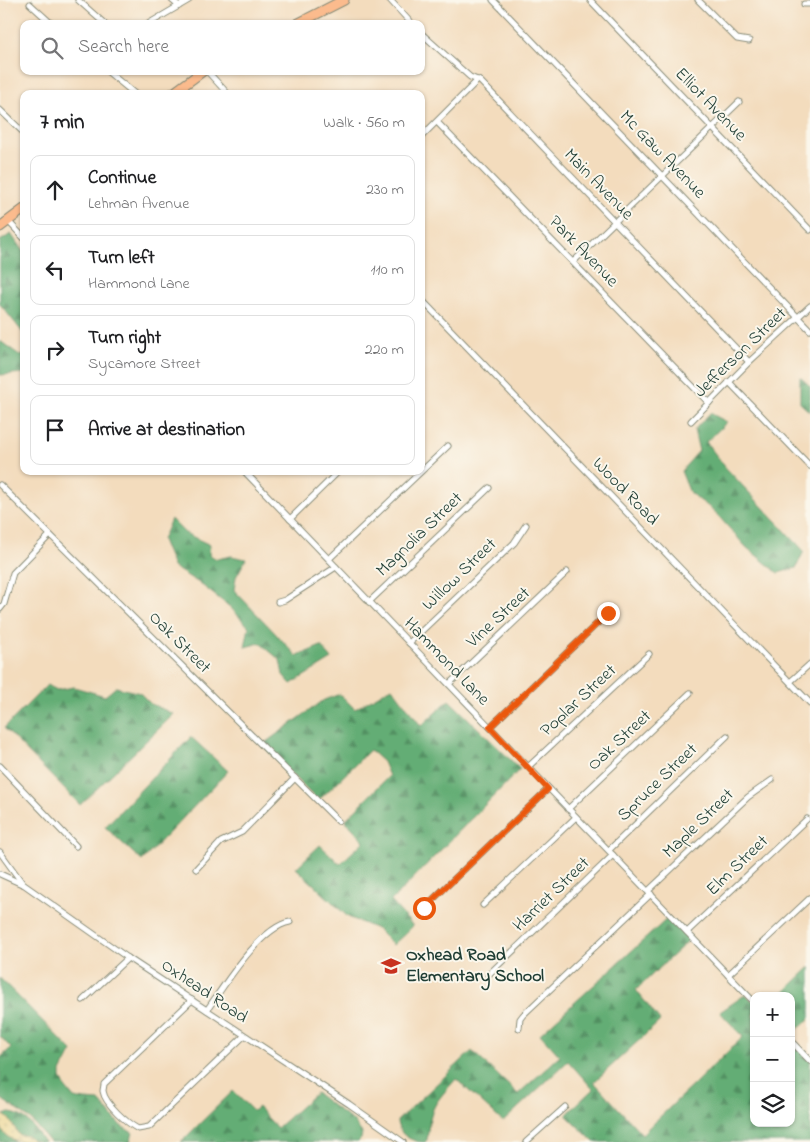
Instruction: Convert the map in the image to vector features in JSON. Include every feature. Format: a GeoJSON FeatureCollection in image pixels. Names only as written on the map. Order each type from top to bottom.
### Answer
{"type":"FeatureCollection","features":[{"type":"Feature","properties":{"kind":"main road"},"geometry":{"type":"LineString","coordinates":[[305,20],[344,0]]}},
{"type":"Feature","properties":{"kind":"main road"},"geometry":{"type":"LineString","coordinates":[[177,90],[195,75]]}},
{"type":"Feature","properties":{"kind":"main road"},"geometry":{"type":"LineString","coordinates":[[0,227],[20,213]]}},
{"type":"Feature","properties":{"kind":"street"},"geometry":{"type":"LineString","coordinates":[[78,0],[100,20]]}},
{"type":"Feature","properties":{"kind":"street"},"geometry":{"type":"LineString","coordinates":[[172,0],[179,6]]}},
{"type":"Feature","properties":{"kind":"street"},"geometry":{"type":"LineString","coordinates":[[159,20],[189,0]]}},
{"type":"Feature","properties":{"kind":"street"},"geometry":{"type":"LineString","coordinates":[[390,0],[408,20]]}},
{"type":"Feature","properties":{"kind":"street","name":"Mc Gaw Avenue"},"geometry":{"type":"LineString","coordinates":[[493,0],[810,330]]}},
{"type":"Feature","properties":{"kind":"street","name":"Elliot Avenue"},"geometry":{"type":"LineString","coordinates":[[590,0],[810,230]]}},
{"type":"Feature","properties":{"kind":"street"},"geometry":{"type":"LineString","coordinates":[[698,0],[737,39],[749,40]]}},
{"type":"Feature","properties":{"kind":"street"},"geometry":{"type":"LineString","coordinates":[[30,4],[48,20]]}},
{"type":"Feature","properties":{"kind":"street","name":"Main Avenue"},"geometry":{"type":"LineString","coordinates":[[425,37],[470,77],[478,80],[749,362]]}},
{"type":"Feature","properties":{"kind":"street"},"geometry":{"type":"LineString","coordinates":[[112,75],[130,90]]}},
{"type":"Feature","properties":{"kind":"street"},"geometry":{"type":"LineString","coordinates":[[211,75],[224,90]]}},
{"type":"Feature","properties":{"kind":"street"},"geometry":{"type":"LineString","coordinates":[[425,132],[478,80]]}},
{"type":"Feature","properties":{"kind":"street"},"geometry":{"type":"LineString","coordinates":[[574,262],[739,102]]}},
{"type":"Feature","properties":{"kind":"street"},"geometry":{"type":"LineString","coordinates":[[0,110],[20,129]]}},
{"type":"Feature","properties":{"kind":"street","name":"Park Avenue"},"geometry":{"type":"LineString","coordinates":[[437,122],[709,403]]}},
{"type":"Feature","properties":{"kind":"street"},"geometry":{"type":"LineString","coordinates":[[8,221],[20,234]]}},
{"type":"Feature","properties":{"kind":"street","name":"Wood Road"},"geometry":{"type":"LineString","coordinates":[[425,303],[810,703]]}},
{"type":"Feature","properties":{"kind":"street","name":"Jefferson Street"},"geometry":{"type":"LineString","coordinates":[[691,421],[749,362],[810,306]]}},
{"type":"Feature","properties":{"kind":"street"},"geometry":{"type":"LineString","coordinates":[[729,382],[810,466]]}},
{"type":"Feature","properties":{"kind":"street"},"geometry":{"type":"LineString","coordinates":[[425,468],[448,446]]}},
{"type":"Feature","properties":{"kind":"street","name":"Hammond Lane"},"geometry":{"type":"LineString","coordinates":[[248,475],[750,998]]}},
{"type":"Feature","properties":{"kind":"street"},"geometry":{"type":"LineString","coordinates":[[290,519],[335,475]]}},
{"type":"Feature","properties":{"kind":"street"},"geometry":{"type":"LineString","coordinates":[[329,560],[418,475]]}},
{"type":"Feature","properties":{"kind":"street","name":"Oak Street"},"geometry":{"type":"LineString","coordinates":[[0,485],[338,821]]}},
{"type":"Feature","properties":{"kind":"street","name":"Magnolia Street"},"geometry":{"type":"LineString","coordinates":[[369,602],[489,488]]}},
{"type":"Feature","properties":{"kind":"street","name":"Willow Street"},"geometry":{"type":"LineString","coordinates":[[409,643],[514,543],[526,525]]}},
{"type":"Feature","properties":{"kind":"street"},"geometry":{"type":"LineString","coordinates":[[0,609],[4,604],[13,573],[50,535]]}},
{"type":"Feature","properties":{"kind":"street"},"geometry":{"type":"LineString","coordinates":[[278,602],[285,600],[336,567]]}},
{"type":"Feature","properties":{"kind":"street","name":"Vine Street"},"geometry":{"type":"LineString","coordinates":[[449,684],[567,572]]}},
{"type":"Feature","properties":{"kind":"street"},"geometry":{"type":"LineString","coordinates":[[490,727],[608,613]]}},
{"type":"Feature","properties":{"kind":"street","name":"Poplar Street"},"geometry":{"type":"LineString","coordinates":[[528,767],[649,654]]}},
{"type":"Feature","properties":{"kind":"street"},"geometry":{"type":"LineString","coordinates":[[790,682],[810,664]]}},
{"type":"Feature","properties":{"kind":"street","name":"Oak Street"},"geometry":{"type":"LineString","coordinates":[[568,809],[690,693]]}},
{"type":"Feature","properties":{"kind":"street","name":"Spruce Street"},"geometry":{"type":"LineString","coordinates":[[609,850],[727,736]]}},
{"type":"Feature","properties":{"kind":"street"},"geometry":{"type":"LineString","coordinates":[[0,766],[76,846]]}},
{"type":"Feature","properties":{"kind":"street"},"geometry":{"type":"LineString","coordinates":[[196,869],[221,842],[242,832],[295,778]]}},
{"type":"Feature","properties":{"kind":"street","name":"Maple Street"},"geometry":{"type":"LineString","coordinates":[[519,1028],[520,1019],[524,1015],[748,796],[772,780]]}},
{"type":"Feature","properties":{"kind":"street"},"geometry":{"type":"LineString","coordinates":[[424,908],[548,789]]}},
{"type":"Feature","properties":{"kind":"street"},"geometry":{"type":"LineString","coordinates":[[483,905],[576,817]]}},
{"type":"Feature","properties":{"kind":"street","name":"Elm Street"},"geometry":{"type":"LineString","coordinates":[[688,932],[807,819]]}},
{"type":"Feature","properties":{"kind":"street","name":"Oxhead Road"},"geometry":{"type":"LineString","coordinates":[[0,852],[22,884],[128,958],[349,1104],[403,1142]]}},
{"type":"Feature","properties":{"kind":"street","name":"Harriet Street"},"geometry":{"type":"LineString","coordinates":[[488,975],[614,855]]}},
{"type":"Feature","properties":{"kind":"street"},"geometry":{"type":"LineString","coordinates":[[0,874],[22,884]]}},
{"type":"Feature","properties":{"kind":"street"},"geometry":{"type":"LineString","coordinates":[[728,975],[810,898]]}},
{"type":"Feature","properties":{"kind":"street"},"geometry":{"type":"LineString","coordinates":[[207,1010],[244,958],[276,926],[290,922]]}},
{"type":"Feature","properties":{"kind":"street"},"geometry":{"type":"LineString","coordinates":[[83,1000],[128,958]]}},
{"type":"Feature","properties":{"kind":"street"},"geometry":{"type":"LineString","coordinates":[[192,1000],[104,1084],[103,1092],[109,1103],[130,1124],[138,1129],[149,1127],[244,1036]]}},
{"type":"Feature","properties":{"kind":"street"},"geometry":{"type":"LineString","coordinates":[[795,1045],[810,1061]]}},
{"type":"Feature","properties":{"kind":"street"},"geometry":{"type":"LineString","coordinates":[[526,1142],[565,1107]]}},
{"type":"Feature","properties":{"kind":"green space"},"geometry":{"type":"Polygon","coordinates":[[[11,234],[20,247],[20,329],[0,304],[0,241],[11,234]]]}},
{"type":"Feature","properties":{"kind":"green space"},"geometry":{"type":"Polygon","coordinates":[[[0,341],[20,355],[20,373],[0,375],[0,341]]]}},
{"type":"Feature","properties":{"kind":"green space"},"geometry":{"type":"Polygon","coordinates":[[[800,377],[810,386],[810,412],[800,403],[800,377]]]}},
{"type":"Feature","properties":{"kind":"green space"},"geometry":{"type":"Polygon","coordinates":[[[710,413],[727,422],[706,442],[726,468],[804,551],[796,568],[778,573],[746,547],[713,510],[690,493],[681,471],[699,451],[694,430],[710,413]]]}},
{"type":"Feature","properties":{"kind":"green space"},"geometry":{"type":"Polygon","coordinates":[[[171,519],[185,533],[210,545],[209,555],[217,559],[231,556],[246,559],[236,577],[234,590],[297,656],[321,646],[332,659],[291,684],[283,675],[280,660],[260,643],[245,647],[249,627],[230,607],[199,583],[173,567],[162,540],[171,519]]]}},
{"type":"Feature","properties":{"kind":"green space"},"geometry":{"type":"Polygon","coordinates":[[[47,685],[57,690],[74,687],[105,696],[116,687],[140,693],[151,704],[174,714],[80,805],[4,728],[47,685]]]}},
{"type":"Feature","properties":{"kind":"green space"},"geometry":{"type":"Polygon","coordinates":[[[392,687],[421,726],[449,700],[520,769],[391,901],[413,926],[393,945],[377,929],[348,917],[296,868],[320,845],[340,864],[364,841],[345,820],[389,776],[383,762],[370,750],[318,801],[262,745],[324,700],[340,694],[355,709],[392,687]]]}},
{"type":"Feature","properties":{"kind":"green space"},"geometry":{"type":"Polygon","coordinates":[[[191,737],[228,771],[142,861],[105,827],[191,737]]]}},
{"type":"Feature","properties":{"kind":"green space"},"geometry":{"type":"Polygon","coordinates":[[[668,918],[690,939],[636,990],[660,1021],[594,1082],[642,1134],[743,1037],[720,1012],[746,994],[750,998],[750,1127],[795,1127],[795,1045],[808,1058],[810,1056],[810,1142],[594,1142],[566,1115],[593,1089],[568,1061],[503,1122],[456,1079],[443,1094],[432,1112],[425,1142],[415,1141],[406,1137],[400,1130],[397,1121],[472,1051],[518,1094],[560,1056],[540,1034],[668,918]]]}},
{"type":"Feature","properties":{"kind":"green space"},"geometry":{"type":"Polygon","coordinates":[[[810,967],[810,1018],[795,1031],[795,992],[784,992],[810,967]]]}},
{"type":"Feature","properties":{"kind":"green space"},"geometry":{"type":"Polygon","coordinates":[[[0,978],[72,1051],[61,1072],[61,1078],[65,1087],[74,1098],[99,1101],[121,1126],[133,1133],[130,1142],[50,1142],[30,1119],[0,1098],[0,1058],[11,1048],[0,1036],[0,978]]]}},
{"type":"Feature","properties":{"kind":"green space"},"geometry":{"type":"Polygon","coordinates":[[[233,1091],[253,1111],[258,1107],[277,1128],[316,1093],[354,1122],[362,1133],[361,1139],[358,1142],[181,1142],[233,1091]]]}},
{"type":"Feature","properties":{"kind":"green space"},"geometry":{"type":"Polygon","coordinates":[[[9,1113],[25,1119],[44,1142],[19,1135],[9,1119],[4,1115],[9,1113]]]}},
{"type":"Feature","properties":{"kind":"green space"},"geometry":{"type":"Polygon","coordinates":[[[0,1128],[15,1142],[0,1142],[0,1128]]]}},
{"type":"Feature","properties":{"kind":"sand"},"geometry":{"type":"Polygon","coordinates":[[[4,1115],[9,1119],[19,1135],[28,1136],[34,1142],[15,1140],[6,1135],[1,1125],[0,1117],[4,1115]]]}},
{"type":"Feature","properties":{"kind":"place","name":"Oxhead Road Elementary School"},"geometry":{"type":"Point","coordinates":[391,966]}},
{"type":"Feature","properties":{"kind":"route"},"geometry":{"type":"LineString","coordinates":[[424,908],[548,789],[490,727],[608,613]]}}]}
